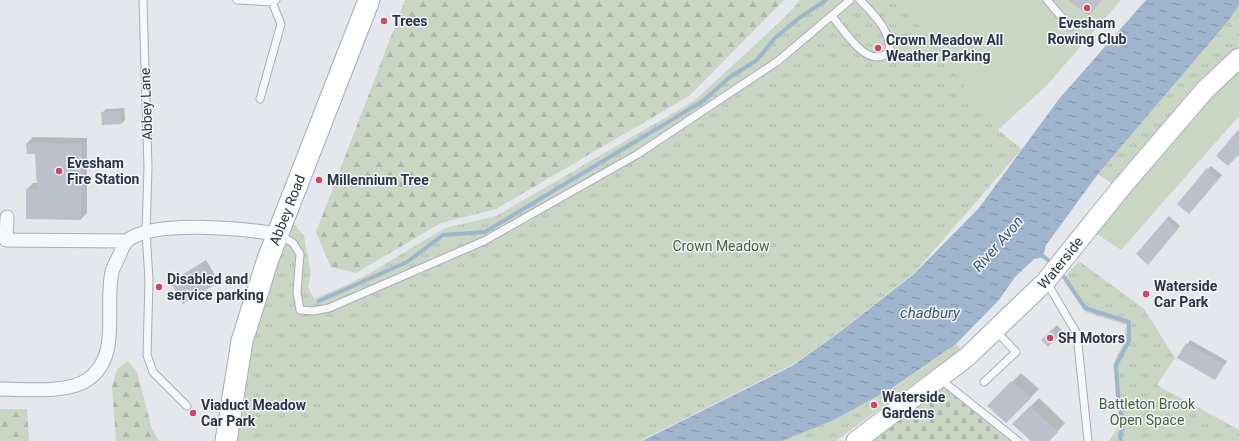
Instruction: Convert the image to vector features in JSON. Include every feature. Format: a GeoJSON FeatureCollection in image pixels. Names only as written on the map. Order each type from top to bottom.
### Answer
{"type":"FeatureCollection","features":[{"type":"Feature","properties":{"kind":"main road","name":"Abbey Road"},"geometry":{"type":"LineString","coordinates":[[227,434],[242,341],[268,259],[370,0]]}},
{"type":"Feature","properties":{"kind":"main road","name":"Waterside"},"geometry":{"type":"LineString","coordinates":[[856,441],[968,357],[1046,281],[1120,189],[1200,96],[1239,58]]}},
{"type":"Feature","properties":{"kind":"street"},"geometry":{"type":"LineString","coordinates":[[7,217],[6,240],[128,241],[146,232],[185,228],[232,228],[278,234]]}},
{"type":"Feature","properties":{"kind":"street"},"geometry":{"type":"LineString","coordinates":[[0,389],[66,388],[86,381],[100,370],[107,354],[112,272],[128,241]]}},
{"type":"Feature","properties":{"kind":"lane","name":"Abbey Lane"},"geometry":{"type":"LineString","coordinates":[[143,0],[148,167],[146,232],[149,280],[147,355],[153,372],[187,406]]}},
{"type":"Feature","properties":{"kind":"lane"},"geometry":{"type":"LineString","coordinates":[[237,0],[274,1],[280,24],[260,99]]}},
{"type":"Feature","properties":{"kind":"lane"},"geometry":{"type":"LineString","coordinates":[[278,234],[293,243],[300,254],[297,292],[300,310],[313,311],[329,308],[484,241],[638,154],[778,61],[850,0]]}},
{"type":"Feature","properties":{"kind":"lane"},"geometry":{"type":"LineString","coordinates":[[832,16],[861,51],[875,58],[884,56],[890,51],[890,43],[886,30],[860,0]]}},
{"type":"Feature","properties":{"kind":"lane"},"geometry":{"type":"LineString","coordinates":[[1047,0],[1070,27]]}},
{"type":"Feature","properties":{"kind":"lane"},"geometry":{"type":"LineString","coordinates":[[1046,281],[1077,334],[1088,441]]}},
{"type":"Feature","properties":{"kind":"lane"},"geometry":{"type":"LineString","coordinates":[[984,382],[1016,352],[995,330]]}},
{"type":"Feature","properties":{"kind":"lane"},"geometry":{"type":"LineString","coordinates":[[940,379],[1018,441]]}},
{"type":"Feature","properties":{"kind":"green space"},"geometry":{"type":"Polygon","coordinates":[[[405,0],[784,0],[689,96],[496,209],[441,223],[356,273],[331,267],[316,232],[405,0]]]}},
{"type":"Feature","properties":{"kind":"green space","name":"Crown Meadow"},"geometry":{"type":"Polygon","coordinates":[[[800,0],[900,0],[998,130],[1022,149],[915,272],[840,331],[792,365],[640,441],[228,441],[229,428],[287,216],[304,236],[311,274],[308,287],[314,299],[370,273],[445,228],[496,216],[694,101],[785,17],[800,0]]]}},
{"type":"Feature","properties":{"kind":"green space"},"geometry":{"type":"Polygon","coordinates":[[[900,0],[1121,0],[1048,84],[998,130],[900,0]]]}},
{"type":"Feature","properties":{"kind":"green space"},"geometry":{"type":"Polygon","coordinates":[[[1239,5],[1239,58],[1120,189],[1098,174],[1229,20],[1239,5]]]}},
{"type":"Feature","properties":{"kind":"green space"},"geometry":{"type":"Polygon","coordinates":[[[1239,58],[1239,116],[1121,250],[1088,228],[1239,58]]]}},
{"type":"Feature","properties":{"kind":"green space","name":"Battleton Brook Open Space"},"geometry":{"type":"Polygon","coordinates":[[[1079,261],[1144,309],[1175,358],[1157,385],[1239,430],[1239,441],[1109,441],[1119,426],[1113,364],[1124,342],[1126,325],[1085,312],[1063,279],[1079,261]]]}},
{"type":"Feature","properties":{"kind":"green space","name":"Waterside Gardens"},"geometry":{"type":"Polygon","coordinates":[[[956,344],[961,349],[836,441],[782,441],[834,420],[891,390],[956,344]]]}},
{"type":"Feature","properties":{"kind":"green space"},"geometry":{"type":"Polygon","coordinates":[[[128,361],[137,372],[152,429],[159,441],[116,441],[112,387],[117,369],[128,361]]]}},
{"type":"Feature","properties":{"kind":"green space"},"geometry":{"type":"Polygon","coordinates":[[[940,379],[1018,441],[856,441],[940,379]]]}},
{"type":"Feature","properties":{"kind":"green space"},"geometry":{"type":"Polygon","coordinates":[[[0,409],[27,409],[29,441],[0,441],[0,409]]]}},
{"type":"Feature","properties":{"kind":"water","name":"chadbury"},"geometry":{"type":"Polygon","coordinates":[[[1146,0],[1239,0],[1239,5],[1229,20],[1098,174],[1046,245],[1043,257],[1034,259],[1015,277],[999,300],[956,344],[891,389],[834,420],[782,441],[642,441],[792,366],[841,331],[915,273],[979,208],[1059,99],[1146,0]]]}},
{"type":"Feature","properties":{"kind":"building","name":"Evesham Rowing Club"},"geometry":{"type":"Polygon","coordinates":[[[1068,0],[1102,0],[1089,16],[1068,0]]]}},
{"type":"Feature","properties":{"kind":"building"},"geometry":{"type":"Polygon","coordinates":[[[121,111],[122,124],[102,125],[101,112],[121,111]]]}},
{"type":"Feature","properties":{"kind":"building"},"geometry":{"type":"Polygon","coordinates":[[[1239,129],[1239,154],[1228,166],[1216,156],[1239,129]]]}},
{"type":"Feature","properties":{"kind":"building","name":"Evesham Fire Station"},"geometry":{"type":"Polygon","coordinates":[[[26,143],[82,144],[81,220],[26,219],[26,189],[37,189],[35,154],[27,154],[26,143]]]}},
{"type":"Feature","properties":{"kind":"building"},"geometry":{"type":"Polygon","coordinates":[[[1207,168],[1219,179],[1189,214],[1177,204],[1207,168]]]}},
{"type":"Feature","properties":{"kind":"building"},"geometry":{"type":"Polygon","coordinates":[[[1166,219],[1178,229],[1148,265],[1136,254],[1166,219]]]}},
{"type":"Feature","properties":{"kind":"building"},"geometry":{"type":"Polygon","coordinates":[[[201,264],[214,285],[183,304],[170,282],[201,264]]]}},
{"type":"Feature","properties":{"kind":"building","name":"SH Motors"},"geometry":{"type":"Polygon","coordinates":[[[1052,329],[1059,336],[1048,347],[1041,340],[1052,329]]]}},
{"type":"Feature","properties":{"kind":"building"},"geometry":{"type":"Polygon","coordinates":[[[1186,343],[1225,364],[1215,380],[1177,358],[1186,343]]]}},
{"type":"Feature","properties":{"kind":"building"},"geometry":{"type":"Polygon","coordinates":[[[1011,381],[1031,398],[1006,423],[987,406],[1011,381]]]}},
{"type":"Feature","properties":{"kind":"building"},"geometry":{"type":"Polygon","coordinates":[[[1030,406],[1058,432],[1049,441],[1031,441],[1012,424],[1030,406]]]}},
{"type":"Feature","properties":{"kind":"waterway"},"geometry":{"type":"LineString","coordinates":[[319,301],[407,262],[443,235],[485,232],[703,101],[730,77],[757,60],[775,38],[799,18],[826,0]]}},
{"type":"Feature","properties":{"kind":"waterway"},"geometry":{"type":"LineString","coordinates":[[1040,254],[1048,260]]}},
{"type":"Feature","properties":{"kind":"waterway"},"geometry":{"type":"LineString","coordinates":[[1064,277],[1085,308],[1129,322],[1129,341],[1116,365],[1118,396],[1123,425],[1120,437],[1121,441]]}},
{"type":"Feature","properties":{"kind":"place","name":"Evesham Rowing Club"},"geometry":{"type":"Point","coordinates":[1087,8]}},
{"type":"Feature","properties":{"kind":"place","name":"Trees"},"geometry":{"type":"Point","coordinates":[384,21]}},
{"type":"Feature","properties":{"kind":"place","name":"Crown Meadow All Weather Parking"},"geometry":{"type":"Point","coordinates":[878,48]}},
{"type":"Feature","properties":{"kind":"place","name":"Evesham Fire Station"},"geometry":{"type":"Point","coordinates":[59,171]}},
{"type":"Feature","properties":{"kind":"place","name":"Millennium Tree"},"geometry":{"type":"Point","coordinates":[319,180]}},
{"type":"Feature","properties":{"kind":"place","name":"Disabled and service parking"},"geometry":{"type":"Point","coordinates":[159,287]}},
{"type":"Feature","properties":{"kind":"place","name":"Waterside Car Park"},"geometry":{"type":"Point","coordinates":[1146,294]}},
{"type":"Feature","properties":{"kind":"place","name":"SH Motors"},"geometry":{"type":"Point","coordinates":[1050,338]}},
{"type":"Feature","properties":{"kind":"place","name":"Waterside Gardens"},"geometry":{"type":"Point","coordinates":[874,405]}},
{"type":"Feature","properties":{"kind":"place","name":"Viaduct Meadow Car Park"},"geometry":{"type":"Point","coordinates":[193,413]}},
{"type":"Feature","properties":{"kind":"water label","name":"River Avon"},"geometry":{"type":"Point","coordinates":[998,244]}}]}
